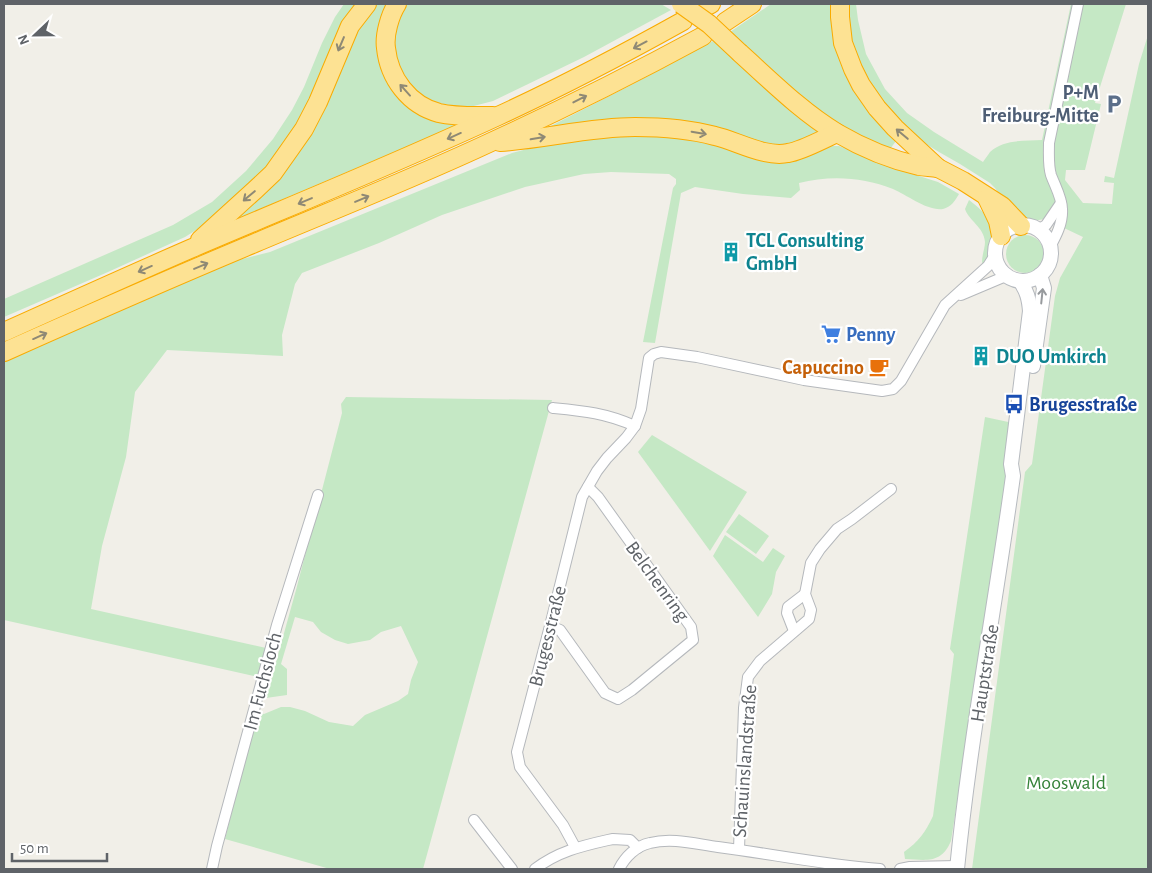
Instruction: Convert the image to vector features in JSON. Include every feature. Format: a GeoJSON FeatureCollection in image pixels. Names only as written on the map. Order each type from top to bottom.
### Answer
{"type":"FeatureCollection","features":[{"type":"Feature","properties":{"kind":"highway"},"geometry":{"type":"LineString","coordinates":[[190,249],[273,173],[304,129],[318,102],[350,26],[367,4]]}},
{"type":"Feature","properties":{"kind":"highway"},"geometry":{"type":"LineString","coordinates":[[397,4],[388,28],[385,47],[390,69],[401,88],[418,103],[439,112],[453,115],[498,116]]}},
{"type":"Feature","properties":{"kind":"highway"},"geometry":{"type":"LineString","coordinates":[[681,4],[708,24],[792,100],[837,133],[894,158],[919,166],[938,168]]}},
{"type":"Feature","properties":{"kind":"highway"},"geometry":{"type":"LineString","coordinates":[[725,22],[752,4]]}},
{"type":"Feature","properties":{"kind":"highway"},"geometry":{"type":"LineString","coordinates":[[840,4],[843,42],[853,69],[861,85],[885,118],[938,168],[963,181],[1002,206],[1021,226]]}},
{"type":"Feature","properties":{"kind":"highway"},"geometry":{"type":"LineString","coordinates":[[4,332],[190,249],[332,190],[498,116],[601,65],[682,21]]}},
{"type":"Feature","properties":{"kind":"highway"},"geometry":{"type":"LineString","coordinates":[[4,352],[398,184],[489,143],[581,99],[703,36]]}},
{"type":"Feature","properties":{"kind":"highway"},"geometry":{"type":"LineString","coordinates":[[489,143],[527,140],[595,129],[673,128],[715,136],[774,154],[789,153],[837,133]]}},
{"type":"Feature","properties":{"kind":"highway"},"geometry":{"type":"LineString","coordinates":[[987,198],[998,221],[1001,236]]}},
{"type":"Feature","properties":{"kind":"street"},"geometry":{"type":"LineString","coordinates":[[1050,247],[1058,232],[1062,211],[1050,173],[1049,143],[1078,4]]}},
{"type":"Feature","properties":{"kind":"street"},"geometry":{"type":"LineString","coordinates":[[1038,230],[1046,225],[1061,203]]}},
{"type":"Feature","properties":{"kind":"street"},"geometry":{"type":"LineString","coordinates":[[1021,226],[1030,226],[1038,230],[1046,238],[1050,247],[1051,255],[1044,272],[1033,280],[1020,281],[1006,276],[998,266],[995,256],[997,243],[1001,236],[1008,230],[1021,226]]}},
{"type":"Feature","properties":{"kind":"street","name":"Brugesstraße"},"geometry":{"type":"LineString","coordinates":[[575,847],[563,825],[520,767],[517,752],[582,497],[607,458],[635,426],[641,409],[649,358],[661,352],[697,357],[804,380],[882,391],[893,390],[901,381],[945,305],[988,266],[995,256]]}},
{"type":"Feature","properties":{"kind":"street","name":"Brugesstraße"},"geometry":{"type":"LineString","coordinates":[[953,299],[1006,276]]}},
{"type":"Feature","properties":{"kind":"street","name":"Hauptstraße"},"geometry":{"type":"LineString","coordinates":[[1013,476],[1020,466],[1044,288],[1040,276]]}},
{"type":"Feature","properties":{"kind":"street","name":"Hauptstraße"},"geometry":{"type":"LineString","coordinates":[[957,868],[959,842],[1013,476],[1011,464],[1030,311],[1029,298],[1020,281]]}},
{"type":"Feature","properties":{"kind":"street"},"geometry":{"type":"LineString","coordinates":[[553,408],[588,411],[619,419],[635,426]]}},
{"type":"Feature","properties":{"kind":"street","name":"Belchenring"},"geometry":{"type":"LineString","coordinates":[[550,626],[560,630],[605,693],[618,699],[632,690],[693,640],[692,627],[598,497],[588,487]]}},
{"type":"Feature","properties":{"kind":"street","name":"Schauinslandstraße"},"geometry":{"type":"LineString","coordinates":[[739,850],[744,708],[748,677],[760,661],[809,619],[811,610],[805,594],[811,564],[820,549],[837,528],[891,489]]}},
{"type":"Feature","properties":{"kind":"street","name":"Im Fuchsloch"},"geometry":{"type":"LineString","coordinates":[[212,869],[277,625],[318,495]]}},
{"type":"Feature","properties":{"kind":"street"},"geometry":{"type":"LineString","coordinates":[[794,631],[787,613],[788,607],[805,594]]}},
{"type":"Feature","properties":{"kind":"street"},"geometry":{"type":"LineString","coordinates":[[474,820],[512,869]]}},
{"type":"Feature","properties":{"kind":"street"},"geometry":{"type":"LineString","coordinates":[[535,869],[544,862],[575,847],[613,839],[630,840],[638,848]]}},
{"type":"Feature","properties":{"kind":"street"},"geometry":{"type":"LineString","coordinates":[[619,869],[630,854],[638,848],[649,843],[679,841],[849,867],[880,869]]}},
{"type":"Feature","properties":{"kind":"street"},"geometry":{"type":"LineString","coordinates":[[900,869],[910,867],[957,868]]}},
{"type":"Feature","properties":{"kind":"green space"},"geometry":{"type":"Polygon","coordinates":[[[344,4],[360,4],[314,99],[272,167],[209,222],[185,237],[4,317],[4,299],[173,225],[212,202],[246,171],[273,139],[292,110],[304,87],[322,43],[344,4]]]}},
{"type":"Feature","properties":{"kind":"green space"},"geometry":{"type":"Polygon","coordinates":[[[376,4],[390,4],[396,86],[472,119],[227,223],[255,199],[362,18],[376,4]]]}},
{"type":"Feature","properties":{"kind":"green space"},"geometry":{"type":"Polygon","coordinates":[[[405,4],[661,4],[671,10],[584,57],[493,101],[466,108],[438,103],[417,93],[399,67],[394,52],[394,33],[405,4]]]}},
{"type":"Feature","properties":{"kind":"green space"},"geometry":{"type":"Polygon","coordinates":[[[771,4],[835,4],[835,22],[899,137],[890,149],[853,133],[819,112],[784,84],[730,32],[771,4]]]}},
{"type":"Feature","properties":{"kind":"green space","name":"Mooswald"},"geometry":{"type":"Polygon","coordinates":[[[846,4],[856,4],[866,54],[885,89],[907,113],[983,162],[990,152],[1002,145],[1042,140],[1071,4],[1126,4],[1095,103],[1101,104],[1085,170],[1066,170],[1065,180],[1083,203],[1112,204],[1114,183],[1104,182],[1105,176],[1114,178],[1139,64],[1148,35],[1148,869],[972,869],[1025,472],[1032,464],[1055,296],[1060,278],[1083,237],[1045,219],[1032,221],[1020,218],[990,183],[921,141],[879,104],[850,46],[846,4]]]}},
{"type":"Feature","properties":{"kind":"green space"},"geometry":{"type":"Polygon","coordinates":[[[713,41],[823,130],[804,142],[785,149],[699,126],[537,133],[631,85],[713,41]]]}},
{"type":"Feature","properties":{"kind":"green space"},"geometry":{"type":"Polygon","coordinates":[[[617,132],[681,134],[725,145],[839,146],[900,170],[938,182],[959,194],[948,207],[937,209],[930,208],[882,185],[846,178],[811,180],[799,183],[800,190],[791,198],[695,187],[681,193],[655,343],[643,342],[673,188],[676,184],[676,179],[669,174],[611,172],[584,174],[525,187],[442,215],[379,243],[302,273],[295,284],[282,335],[283,356],[167,350],[135,392],[126,457],[102,546],[91,609],[266,648],[258,677],[4,620],[4,361],[50,339],[238,260],[270,252],[512,153],[565,139],[617,132]]]}},
{"type":"Feature","properties":{"kind":"green space"},"geometry":{"type":"Polygon","coordinates":[[[969,200],[985,214],[991,225],[991,246],[983,264],[984,237],[965,209],[969,200]]]}},
{"type":"Feature","properties":{"kind":"green space"},"geometry":{"type":"Polygon","coordinates":[[[1025,235],[1039,240],[1044,254],[1039,268],[1025,273],[1011,268],[1006,254],[1011,240],[1025,235]]]}},
{"type":"Feature","properties":{"kind":"green space"},"geometry":{"type":"Polygon","coordinates":[[[346,397],[552,400],[423,869],[330,869],[225,839],[257,712],[264,714],[281,707],[290,707],[305,711],[329,722],[353,726],[365,715],[398,701],[408,694],[418,662],[401,626],[381,632],[370,640],[348,644],[335,640],[321,632],[313,622],[295,617],[281,664],[287,669],[287,695],[266,698],[342,413],[341,404],[346,397]]]}},
{"type":"Feature","properties":{"kind":"green space"},"geometry":{"type":"Polygon","coordinates":[[[985,417],[1013,423],[1000,525],[951,841],[943,854],[938,857],[927,860],[905,859],[904,852],[921,836],[933,816],[954,654],[950,649],[985,417]]]}},
{"type":"Feature","properties":{"kind":"green space"},"geometry":{"type":"Polygon","coordinates":[[[652,435],[747,492],[710,551],[638,452],[652,435]]]}},
{"type":"Feature","properties":{"kind":"green space"},"geometry":{"type":"Polygon","coordinates":[[[739,514],[769,536],[756,554],[726,532],[739,514]]]}},
{"type":"Feature","properties":{"kind":"green space"},"geometry":{"type":"Polygon","coordinates":[[[725,535],[763,562],[773,548],[785,556],[776,572],[772,594],[758,617],[713,556],[725,535]]]}},
{"type":"Feature","properties":{"kind":"place","name":"P+M Freiburg-Mitte"},"geometry":{"type":"Point","coordinates":[1114,104]}},
{"type":"Feature","properties":{"kind":"place","name":"TCL Consulting GmbH"},"geometry":{"type":"Point","coordinates":[731,252]}},
{"type":"Feature","properties":{"kind":"place","name":"Penny"},"geometry":{"type":"Point","coordinates":[831,334]}},
{"type":"Feature","properties":{"kind":"place","name":"DUO Umkirch"},"geometry":{"type":"Point","coordinates":[981,356]}},
{"type":"Feature","properties":{"kind":"place","name":"Capuccino"},"geometry":{"type":"Point","coordinates":[879,367]}},
{"type":"Feature","properties":{"kind":"place","name":"Brugesstraße"},"geometry":{"type":"Point","coordinates":[1014,404]}}]}
